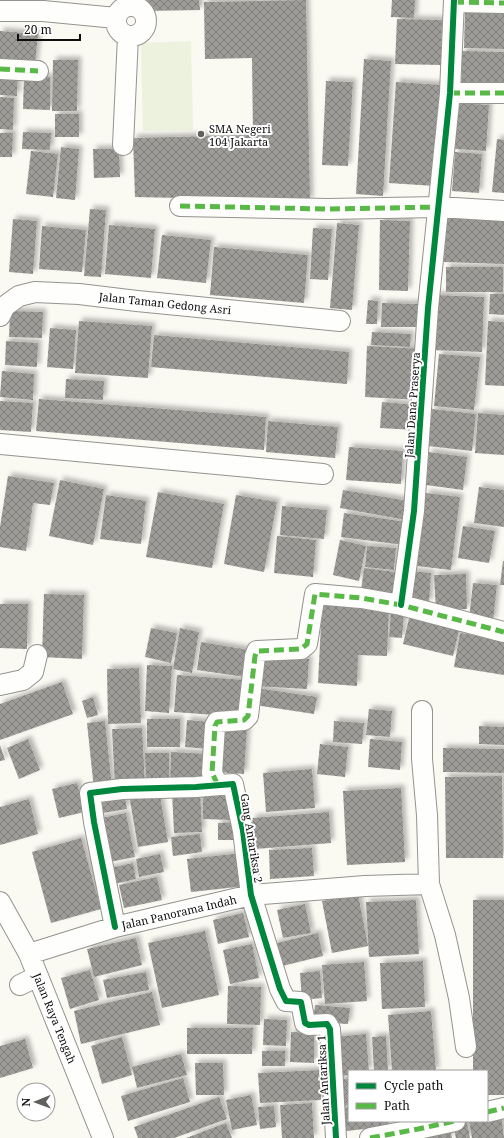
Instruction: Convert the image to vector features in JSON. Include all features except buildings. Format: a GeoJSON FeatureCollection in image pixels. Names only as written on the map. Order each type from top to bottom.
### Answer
{"type":"FeatureCollection","features":[{"type":"Feature","properties":{"kind":"street"},"geometry":{"type":"LineString","coordinates":[[454,1],[504,3]]}},
{"type":"Feature","properties":{"kind":"street","name":"Jalan Dana Praserya"},"geometry":{"type":"LineString","coordinates":[[401,605],[414,511],[433,247],[439,207],[450,93],[454,1]]}},
{"type":"Feature","properties":{"kind":"street"},"geometry":{"type":"LineString","coordinates":[[0,11],[43,11],[126,8],[137,8],[142,12],[145,18],[145,24],[143,31],[137,35],[128,36],[119,31],[116,25],[126,8]]}},
{"type":"Feature","properties":{"kind":"street"},"geometry":{"type":"LineString","coordinates":[[123,145],[128,36]]}},
{"type":"Feature","properties":{"kind":"street"},"geometry":{"type":"LineString","coordinates":[[0,69],[38,71]]}},
{"type":"Feature","properties":{"kind":"street"},"geometry":{"type":"LineString","coordinates":[[450,93],[504,93]]}},
{"type":"Feature","properties":{"kind":"street"},"geometry":{"type":"LineString","coordinates":[[180,206],[328,208],[439,207],[504,211]]}},
{"type":"Feature","properties":{"kind":"street","name":"Jalan Taman Gedong Asri"},"geometry":{"type":"LineString","coordinates":[[0,316],[5,306],[19,296],[35,292],[79,294],[340,321]]}},
{"type":"Feature","properties":{"kind":"street"},"geometry":{"type":"LineString","coordinates":[[0,444],[323,474]]}},
{"type":"Feature","properties":{"kind":"street","name":"Gang Antariksa 2"},"geometry":{"type":"LineString","coordinates":[[251,895],[243,831],[225,785],[216,781],[212,773],[215,726],[218,722],[244,720],[248,716],[255,656],[257,651],[301,649],[307,644],[315,594],[361,598],[401,605]]}},
{"type":"Feature","properties":{"kind":"street"},"geometry":{"type":"LineString","coordinates":[[401,605],[504,632]]}},
{"type":"Feature","properties":{"kind":"street"},"geometry":{"type":"LineString","coordinates":[[0,685],[23,680],[33,672],[37,654]]}},
{"type":"Feature","properties":{"kind":"street"},"geometry":{"type":"LineString","coordinates":[[422,711],[422,759],[428,814],[429,884],[445,935],[459,998],[466,1047]]}},
{"type":"Feature","properties":{"kind":"street"},"geometry":{"type":"LineString","coordinates":[[115,927],[94,822],[90,793],[122,789],[196,788],[225,785]]}},
{"type":"Feature","properties":{"kind":"street","name":"Jalan Panorama Indah"},"geometry":{"type":"LineString","coordinates":[[29,954],[115,927],[251,895],[365,886],[429,884]]}},
{"type":"Feature","properties":{"kind":"street","name":"Jalan Antariksa 1"},"geometry":{"type":"LineString","coordinates":[[251,895],[284,998],[286,1000],[301,1002],[305,1023],[308,1025],[327,1024],[330,1029],[336,1138]]}},
{"type":"Feature","properties":{"kind":"street","name":"Jalan Raya Tengah"},"geometry":{"type":"LineString","coordinates":[[0,902],[29,954],[103,1138]]}},
{"type":"Feature","properties":{"kind":"street"},"geometry":{"type":"LineString","coordinates":[[20,985],[38,976]]}},
{"type":"Feature","properties":{"kind":"street"},"geometry":{"type":"LineString","coordinates":[[488,1112],[504,1108]]}},
{"type":"Feature","properties":{"kind":"street"},"geometry":{"type":"LineString","coordinates":[[370,1138],[418,1130],[451,1122]]}},
{"type":"Feature","properties":{"kind":"green space"},"geometry":{"type":"Polygon","coordinates":[[[191,41],[193,130],[143,131],[141,43],[191,41]]]}},
{"type":"Feature","properties":{"kind":"marked path"},"geometry":{"type":"LineString","coordinates":[[454,2],[504,3]]}},
{"type":"Feature","properties":{"kind":"marked path"},"geometry":{"type":"LineString","coordinates":[[0,69],[38,71]]}},
{"type":"Feature","properties":{"kind":"marked path"},"geometry":{"type":"LineString","coordinates":[[450,93],[504,93]]}},
{"type":"Feature","properties":{"kind":"marked path"},"geometry":{"type":"LineString","coordinates":[[180,206],[328,209],[439,207]]}},
{"type":"Feature","properties":{"kind":"marked path"},"geometry":{"type":"LineString","coordinates":[[216,785],[216,781],[212,773],[215,726],[217,722],[244,720],[248,716],[255,656],[257,651],[301,649],[307,644],[315,594],[361,598],[401,605],[504,632]]}},
{"type":"Feature","properties":{"kind":"marked path"},"geometry":{"type":"LineString","coordinates":[[488,1112],[504,1108]]}},
{"type":"Feature","properties":{"kind":"marked path"},"geometry":{"type":"LineString","coordinates":[[370,1138],[450,1122]]}},
{"type":"Feature","properties":{"kind":"cycle path"},"geometry":{"type":"LineString","coordinates":[[401,605],[414,511],[428,308],[450,93],[454,0]]}},
{"type":"Feature","properties":{"kind":"cycle path"},"geometry":{"type":"LineString","coordinates":[[115,927],[94,822],[90,793],[122,789],[196,787],[233,784],[243,831],[251,895],[280,989],[286,1001],[301,1002],[305,1023],[309,1025],[327,1024],[330,1029],[336,1138]]}},
{"type":"Feature","properties":{"kind":"place","name":"SMA Negeri 104 Jakarta"},"geometry":{"type":"Point","coordinates":[201,134]}}]}
